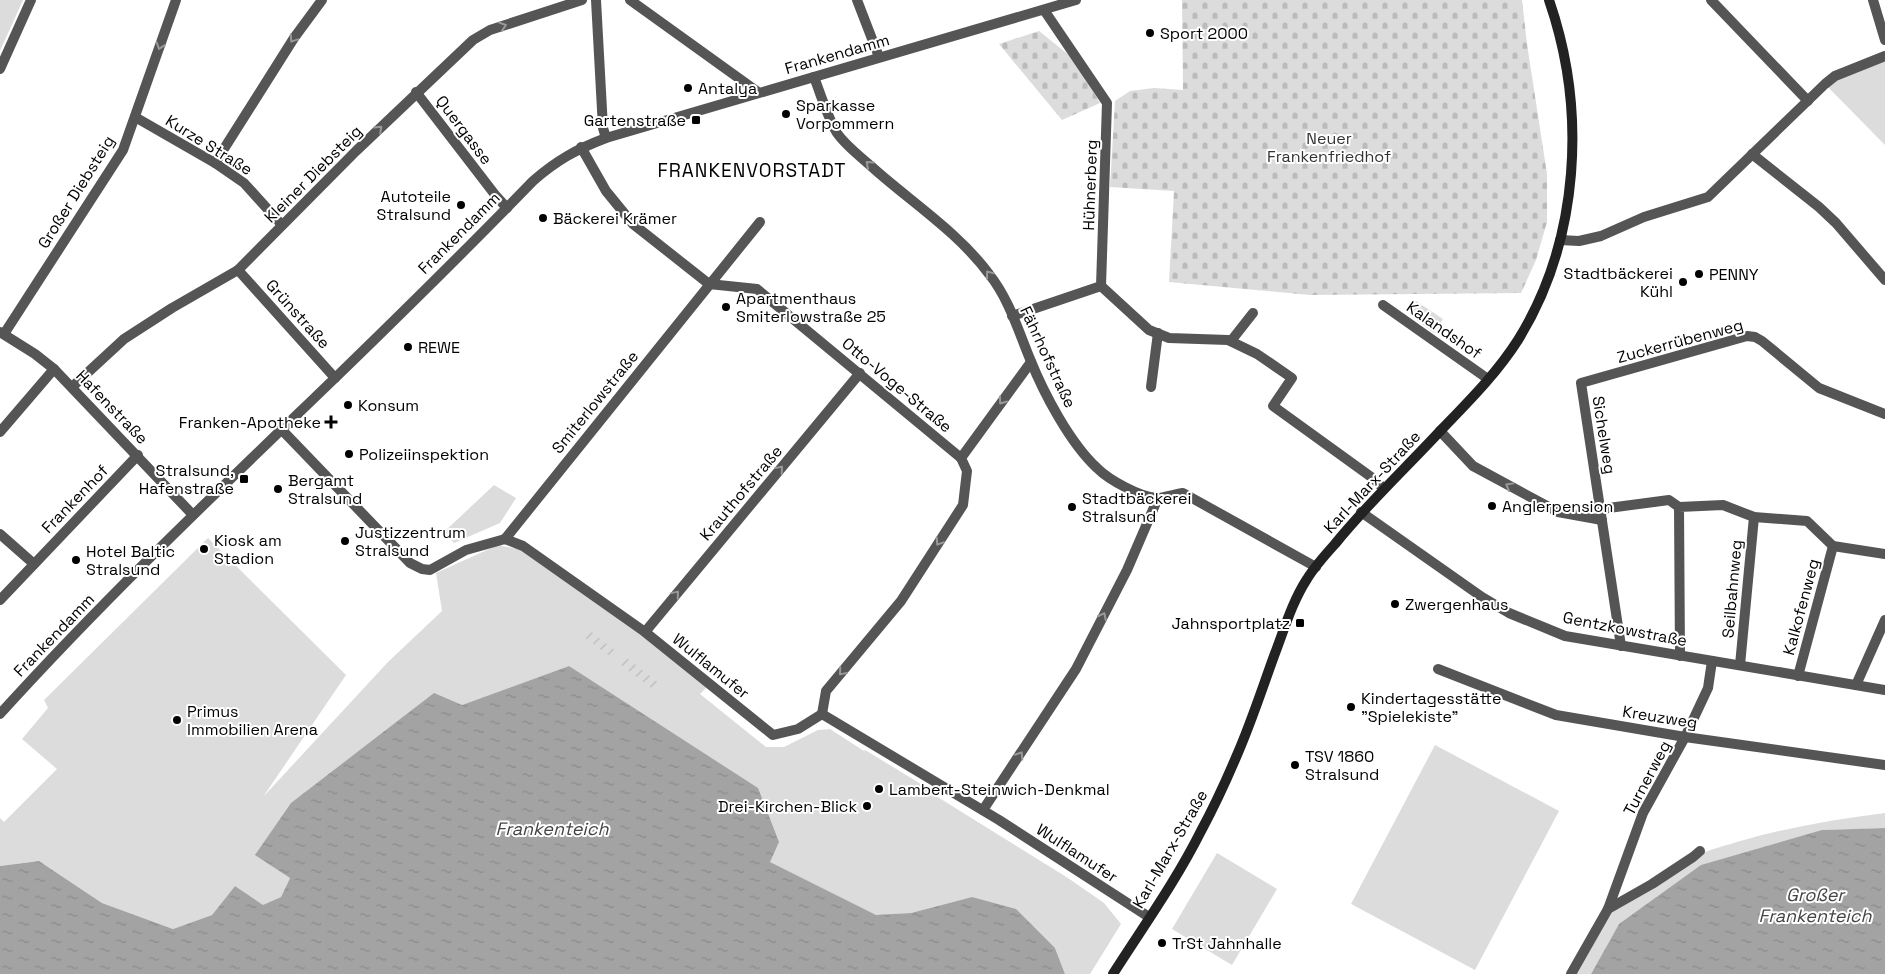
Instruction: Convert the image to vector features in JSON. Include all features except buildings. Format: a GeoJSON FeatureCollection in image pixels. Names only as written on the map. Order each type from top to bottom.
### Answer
{"type":"FeatureCollection","features":[{"type":"Feature","properties":{"kind":"main road","name":"Karl-Marx-Straße"},"geometry":{"type":"LineString","coordinates":[[1116,973],[1182,866],[1211,811],[1247,730],[1294,604],[1316,567],[1361,512],[1488,379],[1516,343],[1547,283],[1560,240],[1571,180],[1572,138],[1570,100],[1565,63],[1549,0]]}},
{"type":"Feature","properties":{"kind":"street"},"geometry":{"type":"LineString","coordinates":[[0,69],[31,0]]}},
{"type":"Feature","properties":{"kind":"street","name":"Großer Diebsteig"},"geometry":{"type":"LineString","coordinates":[[2,333],[123,150],[176,0]]}},
{"type":"Feature","properties":{"kind":"street"},"geometry":{"type":"LineString","coordinates":[[215,163],[294,38],[322,0]]}},
{"type":"Feature","properties":{"kind":"street","name":"Kleiner Diebsteig"},"geometry":{"type":"LineString","coordinates":[[72,387],[124,339],[172,308],[238,270],[416,92],[473,40],[490,30],[582,0]]}},
{"type":"Feature","properties":{"kind":"street"},"geometry":{"type":"LineString","coordinates":[[596,0],[603,128],[606,138]]}},
{"type":"Feature","properties":{"kind":"street"},"geometry":{"type":"LineString","coordinates":[[630,0],[758,92]]}},
{"type":"Feature","properties":{"kind":"street"},"geometry":{"type":"LineString","coordinates":[[857,0],[879,57]]}},
{"type":"Feature","properties":{"kind":"street","name":"Frankendamm"},"geometry":{"type":"LineString","coordinates":[[0,714],[41,668],[193,515],[553,163],[581,147],[606,138],[1076,0]]}},
{"type":"Feature","properties":{"kind":"street"},"geometry":{"type":"LineString","coordinates":[[1711,0],[1808,101]]}},
{"type":"Feature","properties":{"kind":"street"},"geometry":{"type":"LineString","coordinates":[[1873,0],[1885,40]]}},
{"type":"Feature","properties":{"kind":"street","name":"Hühnerberg"},"geometry":{"type":"LineString","coordinates":[[1044,10],[1107,103],[1102,286]]}},
{"type":"Feature","properties":{"kind":"street"},"geometry":{"type":"LineString","coordinates":[[1560,240],[1579,241],[1602,236],[1644,217],[1708,197],[1835,76],[1885,56]]}},
{"type":"Feature","properties":{"kind":"street","name":"Fährhofstraße"},"geometry":{"type":"LineString","coordinates":[[814,77],[838,133],[852,150],[971,252],[990,275],[1003,295],[1031,362],[1058,415],[1072,437],[1097,468],[1124,486],[1158,498]]}},
{"type":"Feature","properties":{"kind":"street","name":"Quergasse"},"geometry":{"type":"LineString","coordinates":[[416,92],[507,208]]}},
{"type":"Feature","properties":{"kind":"street","name":"Kurze Straße"},"geometry":{"type":"LineString","coordinates":[[135,117],[215,163],[244,183],[282,225]]}},
{"type":"Feature","properties":{"kind":"street"},"geometry":{"type":"LineString","coordinates":[[581,147],[606,190],[634,224],[709,284],[760,222]]}},
{"type":"Feature","properties":{"kind":"street"},"geometry":{"type":"LineString","coordinates":[[1752,154],[1836,223],[1885,280]]}},
{"type":"Feature","properties":{"kind":"street","name":"Grünstraße"},"geometry":{"type":"LineString","coordinates":[[238,270],[335,378]]}},
{"type":"Feature","properties":{"kind":"street","name":"Otto-Voge-Straße"},"geometry":{"type":"LineString","coordinates":[[709,284],[757,289],[961,458]]}},
{"type":"Feature","properties":{"kind":"street","name":"Smiterlowstraße"},"geometry":{"type":"LineString","coordinates":[[505,539],[709,284]]}},
{"type":"Feature","properties":{"kind":"street"},"geometry":{"type":"LineString","coordinates":[[1012,316],[1102,286],[1149,330],[1169,338],[1231,341],[1257,354],[1292,378],[1273,406],[1384,488]]}},
{"type":"Feature","properties":{"kind":"street","name":"Kalandshof"},"geometry":{"type":"LineString","coordinates":[[1383,305],[1488,379]]}},
{"type":"Feature","properties":{"kind":"street"},"geometry":{"type":"LineString","coordinates":[[1231,341],[1252,313]]}},
{"type":"Feature","properties":{"kind":"street","name":"Hafenstraße"},"geometry":{"type":"LineString","coordinates":[[2,333],[35,354],[54,369],[193,515]]}},
{"type":"Feature","properties":{"kind":"street"},"geometry":{"type":"LineString","coordinates":[[1150,387],[1158,333]]}},
{"type":"Feature","properties":{"kind":"street","name":"Zuckerrübenweg"},"geometry":{"type":"LineString","coordinates":[[1581,384],[1747,336],[1755,337],[1762,341],[1819,388],[1885,414]]}},
{"type":"Feature","properties":{"kind":"street"},"geometry":{"type":"LineString","coordinates":[[822,714],[826,691],[901,601],[963,505],[967,471],[961,458],[1031,362]]}},
{"type":"Feature","properties":{"kind":"street"},"geometry":{"type":"LineString","coordinates":[[0,432],[54,369]]}},
{"type":"Feature","properties":{"kind":"street","name":"Krauthofstraße"},"geometry":{"type":"LineString","coordinates":[[644,632],[860,373]]}},
{"type":"Feature","properties":{"kind":"street","name":"Sichelweg"},"geometry":{"type":"LineString","coordinates":[[1581,384],[1621,646]]}},
{"type":"Feature","properties":{"kind":"street"},"geometry":{"type":"LineString","coordinates":[[282,429],[410,563],[422,569],[430,570],[466,550],[505,539]]}},
{"type":"Feature","properties":{"kind":"street"},"geometry":{"type":"LineString","coordinates":[[1440,431],[1473,466],[1558,512],[1602,520]]}},
{"type":"Feature","properties":{"kind":"street","name":"Frankenhof"},"geometry":{"type":"LineString","coordinates":[[0,600],[138,456]]}},
{"type":"Feature","properties":{"kind":"street"},"geometry":{"type":"LineString","coordinates":[[983,810],[1076,670],[1127,570],[1158,498],[1170,494],[1183,493],[1316,567]]}},
{"type":"Feature","properties":{"kind":"street"},"geometry":{"type":"LineString","coordinates":[[1601,509],[1669,500],[1679,507],[1723,505],[1754,517],[1807,521],[1833,546],[1885,554]]}},
{"type":"Feature","properties":{"kind":"street"},"geometry":{"type":"LineString","coordinates":[[1679,507],[1680,656]]}},
{"type":"Feature","properties":{"kind":"street","name":"Gentzkowstraße"},"geometry":{"type":"LineString","coordinates":[[1361,512],[1482,598],[1509,613],[1565,636],[1885,690]]}},
{"type":"Feature","properties":{"kind":"street","name":"Seilbahnweg"},"geometry":{"type":"LineString","coordinates":[[1740,665],[1754,517]]}},
{"type":"Feature","properties":{"kind":"street"},"geometry":{"type":"LineString","coordinates":[[0,534],[34,564]]}},
{"type":"Feature","properties":{"kind":"street","name":"Wulflamufer"},"geometry":{"type":"LineString","coordinates":[[505,539],[523,546],[644,632],[773,735],[798,729],[822,714],[983,810],[1149,917]]}},
{"type":"Feature","properties":{"kind":"street","name":"Kalkofenweg"},"geometry":{"type":"LineString","coordinates":[[1798,676],[1833,546]]}},
{"type":"Feature","properties":{"kind":"street"},"geometry":{"type":"LineString","coordinates":[[1856,685],[1885,620]]}},
{"type":"Feature","properties":{"kind":"street","name":"Turnerweg"},"geometry":{"type":"LineString","coordinates":[[1570,974],[1608,909],[1643,813],[1685,737],[1708,688],[1712,661]]}},
{"type":"Feature","properties":{"kind":"street","name":"Kreuzweg"},"geometry":{"type":"LineString","coordinates":[[1438,669],[1556,715],[1685,737],[1885,765]]}},
{"type":"Feature","properties":{"kind":"street"},"geometry":{"type":"LineString","coordinates":[[1608,909],[1652,884],[1693,858],[1700,851]]}},
{"type":"Feature","properties":{"kind":"green space"},"geometry":{"type":"Polygon","coordinates":[[[0,0],[23,0],[0,51],[0,0]]]}},
{"type":"Feature","properties":{"kind":"green space","name":"Neuer Frankenfriedhof"},"geometry":{"type":"Polygon","coordinates":[[[1182,0],[1522,0],[1547,174],[1547,222],[1536,260],[1521,293],[1310,295],[1169,282],[1174,191],[1110,187],[1115,101],[1130,91],[1154,88],[1183,90],[1182,0]]]}},
{"type":"Feature","properties":{"kind":"green space"},"geometry":{"type":"Polygon","coordinates":[[[1039,31],[1074,59],[1100,103],[1062,120],[999,44],[1039,31]]]}},
{"type":"Feature","properties":{"kind":"green space"},"geometry":{"type":"Polygon","coordinates":[[[1885,56],[1885,145],[1825,84],[1885,56]]]}},
{"type":"Feature","properties":{"kind":"green space"},"geometry":{"type":"Polygon","coordinates":[[[1416,301],[1443,319],[1434,333],[1409,312],[1411,303],[1416,301]]]}},
{"type":"Feature","properties":{"kind":"green space"},"geometry":{"type":"Polygon","coordinates":[[[494,485],[516,498],[500,523],[454,543],[444,532],[494,485]]]}},
{"type":"Feature","properties":{"kind":"green space"},"geometry":{"type":"Polygon","coordinates":[[[208,538],[346,675],[263,797],[388,662],[442,611],[436,573],[498,545],[523,550],[641,629],[707,687],[700,694],[766,747],[784,747],[818,730],[830,729],[921,784],[920,786],[1068,878],[1104,903],[1121,924],[1090,974],[1065,974],[1055,948],[972,897],[911,913],[876,916],[769,862],[569,666],[462,705],[290,878],[281,897],[263,906],[235,886],[212,915],[173,929],[102,903],[39,861],[0,866],[0,818],[4,822],[57,769],[22,739],[48,708],[44,700],[208,538]]]}},
{"type":"Feature","properties":{"kind":"green space"},"geometry":{"type":"Polygon","coordinates":[[[589,630],[617,652],[612,658],[584,637],[589,630]]]}},
{"type":"Feature","properties":{"kind":"green space"},"geometry":{"type":"Polygon","coordinates":[[[627,658],[659,683],[654,690],[621,665],[627,658]]]}},
{"type":"Feature","properties":{"kind":"green space"},"geometry":{"type":"Polygon","coordinates":[[[1435,745],[1559,811],[1475,970],[1351,904],[1435,745]]]}},
{"type":"Feature","properties":{"kind":"green space"},"geometry":{"type":"Polygon","coordinates":[[[1885,813],[1885,828],[1822,830],[1619,924],[1591,974],[1571,974],[1608,909],[1693,857],[1718,847],[1779,831],[1885,813]]]}},
{"type":"Feature","properties":{"kind":"green space"},"geometry":{"type":"Polygon","coordinates":[[[1217,853],[1277,889],[1232,965],[1172,929],[1217,853]]]}},
{"type":"Feature","properties":{"kind":"water","name":"Frankenteich"},"geometry":{"type":"Polygon","coordinates":[[[569,666],[758,788],[779,842],[770,862],[876,915],[911,913],[972,897],[1016,909],[1055,948],[1065,974],[0,974],[0,866],[39,861],[102,903],[173,929],[212,915],[235,886],[263,905],[281,897],[290,878],[255,855],[291,803],[434,693],[462,705],[569,666]]]}},
{"type":"Feature","properties":{"kind":"water","name":"Großer Frankenteich"},"geometry":{"type":"Polygon","coordinates":[[[1885,828],[1885,974],[1591,974],[1619,924],[1701,865],[1822,830],[1885,828]]]}},
{"type":"Feature","properties":{"kind":"place","name":"Sport 2000"},"geometry":{"type":"Point","coordinates":[1150,33]}},
{"type":"Feature","properties":{"kind":"place","name":"Antalya"},"geometry":{"type":"Point","coordinates":[688,88]}},
{"type":"Feature","properties":{"kind":"place","name":"Sparkasse Vorpommern"},"geometry":{"type":"Point","coordinates":[786,114]}},
{"type":"Feature","properties":{"kind":"place","name":"Gartenstraße"},"geometry":{"type":"Point","coordinates":[696,120]}},
{"type":"Feature","properties":{"kind":"place","name":"Autoteile Stralsund"},"geometry":{"type":"Point","coordinates":[461,205]}},
{"type":"Feature","properties":{"kind":"place","name":"Bäckerei Krämer"},"geometry":{"type":"Point","coordinates":[543,218]}},
{"type":"Feature","properties":{"kind":"place","name":"PENNY"},"geometry":{"type":"Point","coordinates":[1699,274]}},
{"type":"Feature","properties":{"kind":"place","name":"Stadtbäckerei Kühl"},"geometry":{"type":"Point","coordinates":[1683,282]}},
{"type":"Feature","properties":{"kind":"place","name":"Apartmenthaus Smiterlowstraße 25"},"geometry":{"type":"Point","coordinates":[726,307]}},
{"type":"Feature","properties":{"kind":"place","name":"REWE"},"geometry":{"type":"Point","coordinates":[408,347]}},
{"type":"Feature","properties":{"kind":"place","name":"Konsum"},"geometry":{"type":"Point","coordinates":[348,405]}},
{"type":"Feature","properties":{"kind":"place","name":"Franken-Apotheke"},"geometry":{"type":"Point","coordinates":[331,422]}},
{"type":"Feature","properties":{"kind":"place","name":"Polizeiinspektion"},"geometry":{"type":"Point","coordinates":[349,454]}},
{"type":"Feature","properties":{"kind":"place","name":"Stralsund, Hafenstraße"},"geometry":{"type":"Point","coordinates":[244,479]}},
{"type":"Feature","properties":{"kind":"place","name":"Bergamt Stralsund"},"geometry":{"type":"Point","coordinates":[278,489]}},
{"type":"Feature","properties":{"kind":"place","name":"Anglerpension"},"geometry":{"type":"Point","coordinates":[1492,506]}},
{"type":"Feature","properties":{"kind":"place","name":"Stadtbäckerei Stralsund"},"geometry":{"type":"Point","coordinates":[1072,507]}},
{"type":"Feature","properties":{"kind":"place","name":"Justizzentrum Stralsund"},"geometry":{"type":"Point","coordinates":[345,541]}},
{"type":"Feature","properties":{"kind":"place","name":"Kiosk am Stadion"},"geometry":{"type":"Point","coordinates":[204,549]}},
{"type":"Feature","properties":{"kind":"place","name":"Hotel Baltic Stralsund"},"geometry":{"type":"Point","coordinates":[76,560]}},
{"type":"Feature","properties":{"kind":"place","name":"Zwergenhaus"},"geometry":{"type":"Point","coordinates":[1395,604]}},
{"type":"Feature","properties":{"kind":"place","name":"Jahnsportplatz"},"geometry":{"type":"Point","coordinates":[1300,623]}},
{"type":"Feature","properties":{"kind":"place","name":"Kindertagesstätte \"Spielekiste\""},"geometry":{"type":"Point","coordinates":[1351,707]}},
{"type":"Feature","properties":{"kind":"place","name":"Primus Immobilien Arena"},"geometry":{"type":"Point","coordinates":[177,720]}},
{"type":"Feature","properties":{"kind":"place","name":"TSV 1860 Stralsund"},"geometry":{"type":"Point","coordinates":[1295,765]}},
{"type":"Feature","properties":{"kind":"place","name":"Lambert-Steinwich-Denkmal"},"geometry":{"type":"Point","coordinates":[879,789]}},
{"type":"Feature","properties":{"kind":"place","name":"Drei-Kirchen-Blick"},"geometry":{"type":"Point","coordinates":[867,806]}},
{"type":"Feature","properties":{"kind":"place","name":"TrSt Jahnhalle"},"geometry":{"type":"Point","coordinates":[1162,943]}},
{"type":"Feature","properties":{"kind":"district","name":"FRANKENVORSTADT"},"geometry":{"type":"Point","coordinates":[752,170]}}]}
